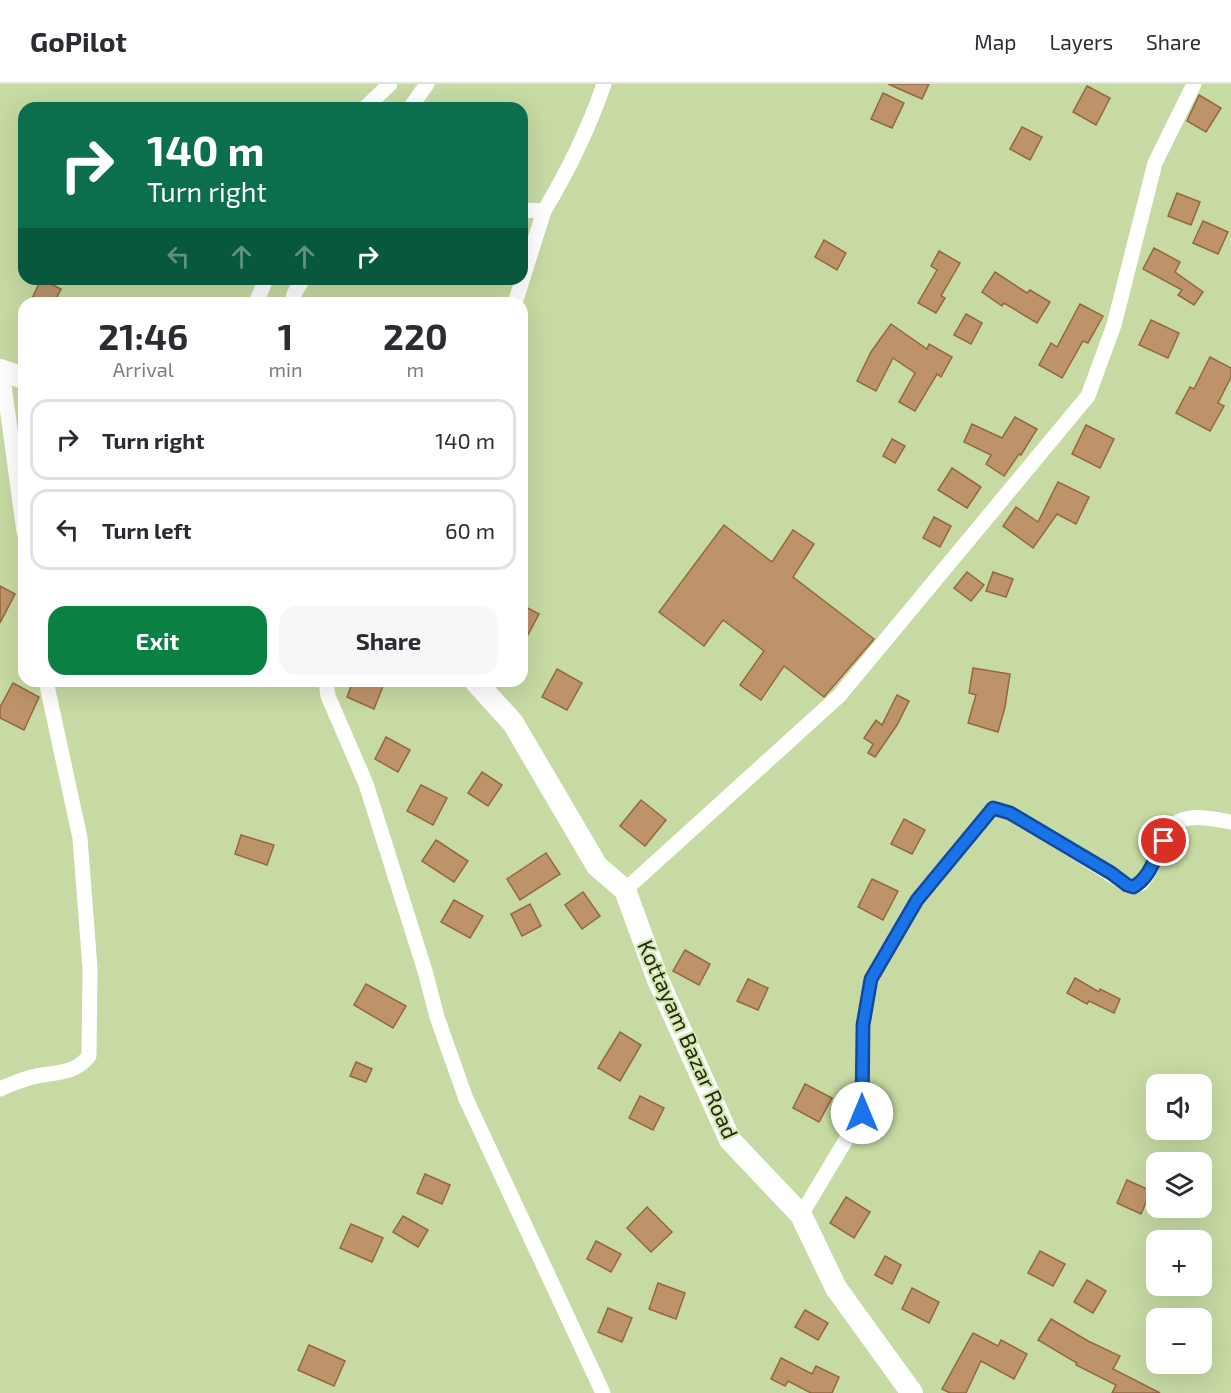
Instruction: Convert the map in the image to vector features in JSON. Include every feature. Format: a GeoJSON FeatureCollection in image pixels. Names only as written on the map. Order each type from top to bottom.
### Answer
{"type":"FeatureCollection","features":[{"type":"Feature","properties":{"kind":"main road"},"geometry":{"type":"LineString","coordinates":[[1,370],[18,376]]}},
{"type":"Feature","properties":{"kind":"main road","name":"Kottayam Bazar Road"},"geometry":{"type":"LineString","coordinates":[[481,687],[513,723],[597,866],[625,890],[658,980],[730,1140],[801,1215],[836,1288],[912,1393]]}},
{"type":"Feature","properties":{"kind":"street"},"geometry":{"type":"LineString","coordinates":[[371,102],[390,84]]}},
{"type":"Feature","properties":{"kind":"street"},"geometry":{"type":"LineString","coordinates":[[414,102],[427,84]]}},
{"type":"Feature","properties":{"kind":"street"},"geometry":{"type":"LineString","coordinates":[[528,262],[544,211],[561,182],[596,109],[604,84]]}},
{"type":"Feature","properties":{"kind":"street"},"geometry":{"type":"LineString","coordinates":[[625,890],[839,696],[1088,396],[1114,325],[1155,163],[1194,84]]}},
{"type":"Feature","properties":{"kind":"street"},"geometry":{"type":"LineString","coordinates":[[528,210],[544,211]]}},
{"type":"Feature","properties":{"kind":"street"},"geometry":{"type":"LineString","coordinates":[[1,370],[18,490]]}},
{"type":"Feature","properties":{"kind":"street"},"geometry":{"type":"LineString","coordinates":[[0,1089],[35,1076],[67,1072],[82,1064],[89,1056],[90,968],[80,838],[47,687]]}},
{"type":"Feature","properties":{"kind":"street"},"geometry":{"type":"LineString","coordinates":[[327,687],[328,696],[366,784],[425,971],[437,1017],[466,1099],[603,1393]]}},
{"type":"Feature","properties":{"kind":"street"},"geometry":{"type":"LineString","coordinates":[[801,1215],[862,1113],[863,1025],[871,979],[917,900],[993,808],[1010,813],[1133,887],[1142,883],[1173,825],[1180,820],[1196,817],[1231,822]]}},
{"type":"Feature","properties":{"kind":"building"},"geometry":{"type":"Polygon","coordinates":[[[888,84],[929,84],[922,99],[888,84]]]}},
{"type":"Feature","properties":{"kind":"building"},"geometry":{"type":"Polygon","coordinates":[[[1087,86],[1110,98],[1096,125],[1073,112],[1087,86]]]}},
{"type":"Feature","properties":{"kind":"building"},"geometry":{"type":"Polygon","coordinates":[[[883,93],[904,103],[892,128],[871,119],[883,93]]]}},
{"type":"Feature","properties":{"kind":"building"},"geometry":{"type":"Polygon","coordinates":[[[1199,95],[1221,108],[1206,132],[1187,121],[1199,95]]]}},
{"type":"Feature","properties":{"kind":"building"},"geometry":{"type":"Polygon","coordinates":[[[1022,127],[1042,137],[1030,160],[1010,149],[1022,127]]]}},
{"type":"Feature","properties":{"kind":"building"},"geometry":{"type":"Polygon","coordinates":[[[1177,193],[1200,202],[1191,225],[1168,216],[1177,193]]]}},
{"type":"Feature","properties":{"kind":"building"},"geometry":{"type":"Polygon","coordinates":[[[1203,221],[1228,232],[1218,254],[1193,243],[1203,221]]]}},
{"type":"Feature","properties":{"kind":"building"},"geometry":{"type":"Polygon","coordinates":[[[824,240],[846,253],[837,270],[815,257],[824,240]]]}},
{"type":"Feature","properties":{"kind":"building"},"geometry":{"type":"Polygon","coordinates":[[[1154,248],[1180,262],[1175,272],[1203,292],[1194,305],[1178,295],[1182,290],[1143,269],[1154,248]]]}},
{"type":"Feature","properties":{"kind":"building"},"geometry":{"type":"Polygon","coordinates":[[[939,251],[960,263],[941,296],[945,298],[936,313],[918,303],[937,270],[931,266],[939,251]]]}},
{"type":"Feature","properties":{"kind":"building"},"geometry":{"type":"Polygon","coordinates":[[[995,272],[1027,293],[1030,290],[1050,302],[1037,323],[1004,303],[1002,306],[982,292],[995,272]]]}},
{"type":"Feature","properties":{"kind":"building"},"geometry":{"type":"Polygon","coordinates":[[[38,285],[53,285],[61,289],[57,297],[33,297],[38,285]]]}},
{"type":"Feature","properties":{"kind":"building"},"geometry":{"type":"Polygon","coordinates":[[[1080,304],[1103,316],[1088,343],[1083,341],[1062,378],[1039,365],[1051,343],[1057,347],[1080,304]]]}},
{"type":"Feature","properties":{"kind":"building"},"geometry":{"type":"Polygon","coordinates":[[[966,314],[982,323],[971,344],[954,335],[966,314]]]}},
{"type":"Feature","properties":{"kind":"building"},"geometry":{"type":"Polygon","coordinates":[[[1151,320],[1179,333],[1168,358],[1139,345],[1151,320]]]}},
{"type":"Feature","properties":{"kind":"building"},"geometry":{"type":"Polygon","coordinates":[[[891,324],[927,349],[929,344],[952,357],[941,377],[937,374],[915,411],[899,402],[915,373],[893,358],[876,391],[857,381],[871,352],[891,324]]]}},
{"type":"Feature","properties":{"kind":"building"},"geometry":{"type":"Polygon","coordinates":[[[1210,357],[1231,368],[1231,377],[1218,403],[1224,406],[1210,431],[1176,413],[1190,387],[1194,389],[1210,357]]]}},
{"type":"Feature","properties":{"kind":"building"},"geometry":{"type":"Polygon","coordinates":[[[1015,417],[1037,429],[1021,455],[1019,454],[1004,476],[986,464],[991,455],[964,442],[972,424],[1002,438],[1015,417]]]}},
{"type":"Feature","properties":{"kind":"building"},"geometry":{"type":"Polygon","coordinates":[[[1086,425],[1114,439],[1100,468],[1072,454],[1086,425]]]}},
{"type":"Feature","properties":{"kind":"building"},"geometry":{"type":"Polygon","coordinates":[[[892,439],[905,446],[895,463],[883,456],[892,439]]]}},
{"type":"Feature","properties":{"kind":"building"},"geometry":{"type":"Polygon","coordinates":[[[952,468],[981,487],[967,508],[938,490],[952,468]]]}},
{"type":"Feature","properties":{"kind":"building"},"geometry":{"type":"Polygon","coordinates":[[[1058,482],[1089,497],[1076,524],[1057,514],[1033,548],[1003,526],[1016,507],[1038,522],[1058,482]]]}},
{"type":"Feature","properties":{"kind":"building"},"geometry":{"type":"Polygon","coordinates":[[[934,517],[951,526],[940,547],[923,538],[934,517]]]}},
{"type":"Feature","properties":{"kind":"building"},"geometry":{"type":"Polygon","coordinates":[[[724,525],[772,562],[793,530],[814,544],[793,577],[874,639],[824,697],[784,666],[761,700],[740,685],[764,651],[723,620],[704,646],[659,612],[724,525]]]}},
{"type":"Feature","properties":{"kind":"building"},"geometry":{"type":"Polygon","coordinates":[[[967,572],[984,585],[971,601],[954,588],[967,572]]]}},
{"type":"Feature","properties":{"kind":"building"},"geometry":{"type":"Polygon","coordinates":[[[993,572],[1013,579],[1006,597],[986,591],[993,572]]]}},
{"type":"Feature","properties":{"kind":"building"},"geometry":{"type":"Polygon","coordinates":[[[0,586],[15,594],[0,623],[0,586]]]}},
{"type":"Feature","properties":{"kind":"building"},"geometry":{"type":"Polygon","coordinates":[[[528,608],[539,614],[528,635],[528,608]]]}},
{"type":"Feature","properties":{"kind":"building"},"geometry":{"type":"Polygon","coordinates":[[[973,668],[1010,674],[998,732],[968,723],[976,695],[969,693],[973,668]]]}},
{"type":"Feature","properties":{"kind":"building"},"geometry":{"type":"Polygon","coordinates":[[[557,669],[582,683],[567,710],[542,697],[557,669]]]}},
{"type":"Feature","properties":{"kind":"building"},"geometry":{"type":"Polygon","coordinates":[[[13,683],[39,697],[24,730],[0,718],[0,707],[13,683]]]}},
{"type":"Feature","properties":{"kind":"building"},"geometry":{"type":"Polygon","coordinates":[[[351,687],[383,687],[374,709],[347,697],[351,687]]]}},
{"type":"Feature","properties":{"kind":"building"},"geometry":{"type":"Polygon","coordinates":[[[897,695],[909,701],[897,725],[875,757],[868,753],[873,744],[864,738],[876,720],[882,725],[897,695]]]}},
{"type":"Feature","properties":{"kind":"building"},"geometry":{"type":"Polygon","coordinates":[[[386,737],[410,750],[398,772],[375,759],[386,737]]]}},
{"type":"Feature","properties":{"kind":"building"},"geometry":{"type":"Polygon","coordinates":[[[482,772],[502,785],[488,806],[468,793],[482,772]]]}},
{"type":"Feature","properties":{"kind":"building"},"geometry":{"type":"Polygon","coordinates":[[[421,785],[447,798],[433,825],[407,811],[421,785]]]}},
{"type":"Feature","properties":{"kind":"building"},"geometry":{"type":"Polygon","coordinates":[[[641,800],[666,820],[645,846],[620,826],[641,800]]]}},
{"type":"Feature","properties":{"kind":"building"},"geometry":{"type":"Polygon","coordinates":[[[904,819],[925,830],[912,854],[891,844],[904,819]]]}},
{"type":"Feature","properties":{"kind":"building"},"geometry":{"type":"Polygon","coordinates":[[[241,835],[274,845],[267,865],[235,854],[241,835]]]}},
{"type":"Feature","properties":{"kind":"building"},"geometry":{"type":"Polygon","coordinates":[[[436,840],[468,861],[454,882],[422,861],[436,840]]]}},
{"type":"Feature","properties":{"kind":"building"},"geometry":{"type":"Polygon","coordinates":[[[546,853],[560,874],[520,900],[507,879],[546,853]]]}},
{"type":"Feature","properties":{"kind":"building"},"geometry":{"type":"Polygon","coordinates":[[[872,879],[898,891],[883,920],[858,907],[872,879]]]}},
{"type":"Feature","properties":{"kind":"building"},"geometry":{"type":"Polygon","coordinates":[[[583,892],[600,916],[582,929],[565,905],[583,892]]]}},
{"type":"Feature","properties":{"kind":"building"},"geometry":{"type":"Polygon","coordinates":[[[454,900],[483,916],[470,938],[441,922],[454,900]]]}},
{"type":"Feature","properties":{"kind":"building"},"geometry":{"type":"Polygon","coordinates":[[[530,904],[541,926],[522,936],[511,914],[530,904]]]}},
{"type":"Feature","properties":{"kind":"building"},"geometry":{"type":"Polygon","coordinates":[[[685,950],[710,964],[699,985],[673,971],[685,950]]]}},
{"type":"Feature","properties":{"kind":"building"},"geometry":{"type":"Polygon","coordinates":[[[1075,978],[1099,992],[1100,989],[1120,999],[1114,1013],[1089,1001],[1087,1004],[1067,993],[1075,978]]]}},
{"type":"Feature","properties":{"kind":"building"},"geometry":{"type":"Polygon","coordinates":[[[748,979],[768,988],[758,1010],[737,1001],[748,979]]]}},
{"type":"Feature","properties":{"kind":"building"},"geometry":{"type":"Polygon","coordinates":[[[366,984],[406,1006],[393,1028],[354,1005],[366,984]]]}},
{"type":"Feature","properties":{"kind":"building"},"geometry":{"type":"Polygon","coordinates":[[[620,1032],[641,1045],[620,1081],[598,1068],[620,1032]]]}},
{"type":"Feature","properties":{"kind":"building"},"geometry":{"type":"Polygon","coordinates":[[[356,1062],[372,1069],[366,1082],[350,1076],[356,1062]]]}},
{"type":"Feature","properties":{"kind":"building"},"geometry":{"type":"Polygon","coordinates":[[[805,1084],[832,1098],[819,1122],[793,1108],[805,1084]]]}},
{"type":"Feature","properties":{"kind":"building"},"geometry":{"type":"Polygon","coordinates":[[[640,1096],[664,1108],[653,1130],[629,1118],[640,1096]]]}},
{"type":"Feature","properties":{"kind":"building"},"geometry":{"type":"Polygon","coordinates":[[[425,1174],[450,1185],[442,1204],[417,1193],[425,1174]]]}},
{"type":"Feature","properties":{"kind":"building"},"geometry":{"type":"Polygon","coordinates":[[[1127,1180],[1146,1189],[1146,1202],[1141,1214],[1117,1203],[1127,1180]]]}},
{"type":"Feature","properties":{"kind":"building"},"geometry":{"type":"Polygon","coordinates":[[[846,1197],[870,1212],[854,1238],[830,1223],[846,1197]]]}},
{"type":"Feature","properties":{"kind":"building"},"geometry":{"type":"Polygon","coordinates":[[[647,1207],[672,1232],[651,1252],[627,1228],[647,1207]]]}},
{"type":"Feature","properties":{"kind":"building"},"geometry":{"type":"Polygon","coordinates":[[[403,1216],[428,1230],[418,1247],[393,1232],[403,1216]]]}},
{"type":"Feature","properties":{"kind":"building"},"geometry":{"type":"Polygon","coordinates":[[[351,1224],[383,1238],[372,1262],[340,1248],[351,1224]]]}},
{"type":"Feature","properties":{"kind":"building"},"geometry":{"type":"Polygon","coordinates":[[[596,1241],[621,1254],[611,1272],[587,1259],[596,1241]]]}},
{"type":"Feature","properties":{"kind":"building"},"geometry":{"type":"Polygon","coordinates":[[[1040,1251],[1065,1264],[1053,1286],[1028,1273],[1040,1251]]]}},
{"type":"Feature","properties":{"kind":"building"},"geometry":{"type":"Polygon","coordinates":[[[885,1256],[901,1265],[892,1284],[875,1275],[885,1256]]]}},
{"type":"Feature","properties":{"kind":"building"},"geometry":{"type":"Polygon","coordinates":[[[1087,1280],[1106,1291],[1093,1313],[1074,1302],[1087,1280]]]}},
{"type":"Feature","properties":{"kind":"building"},"geometry":{"type":"Polygon","coordinates":[[[658,1283],[685,1293],[676,1319],[649,1309],[658,1283]]]}},
{"type":"Feature","properties":{"kind":"building"},"geometry":{"type":"Polygon","coordinates":[[[912,1288],[939,1302],[929,1323],[902,1309],[912,1288]]]}},
{"type":"Feature","properties":{"kind":"building"},"geometry":{"type":"Polygon","coordinates":[[[608,1308],[632,1318],[622,1342],[598,1332],[608,1308]]]}},
{"type":"Feature","properties":{"kind":"building"},"geometry":{"type":"Polygon","coordinates":[[[805,1310],[828,1323],[818,1340],[795,1327],[805,1310]]]}},
{"type":"Feature","properties":{"kind":"building"},"geometry":{"type":"Polygon","coordinates":[[[1051,1319],[1088,1341],[1120,1356],[1113,1369],[1160,1393],[1112,1393],[1116,1385],[1076,1365],[1077,1363],[1038,1340],[1051,1319]]]}},
{"type":"Feature","properties":{"kind":"building"},"geometry":{"type":"Polygon","coordinates":[[[973,1333],[998,1346],[1001,1340],[1027,1354],[1014,1379],[981,1361],[966,1393],[950,1393],[942,1389],[973,1333]]]}},
{"type":"Feature","properties":{"kind":"building"},"geometry":{"type":"Polygon","coordinates":[[[309,1345],[345,1361],[334,1386],[298,1370],[309,1345]]]}},
{"type":"Feature","properties":{"kind":"building"},"geometry":{"type":"Polygon","coordinates":[[[781,1358],[812,1374],[816,1366],[839,1377],[832,1393],[811,1393],[788,1381],[785,1386],[771,1379],[781,1358]]]}},
{"type":"Feature","properties":{"kind":"route"},"geometry":{"type":"LineString","coordinates":[[862,1113],[863,1025],[871,979],[917,900],[993,808],[1010,813],[1133,887],[1142,883],[1164,841]]}}]}
